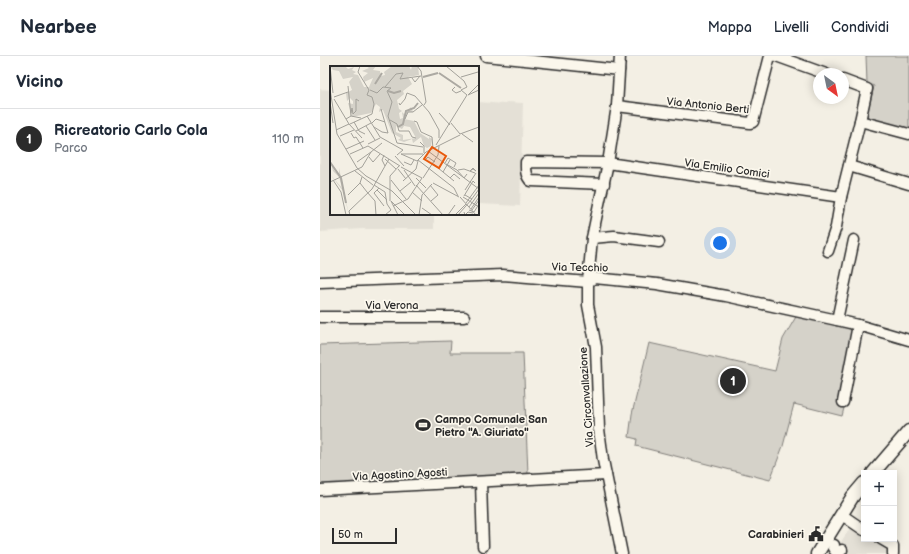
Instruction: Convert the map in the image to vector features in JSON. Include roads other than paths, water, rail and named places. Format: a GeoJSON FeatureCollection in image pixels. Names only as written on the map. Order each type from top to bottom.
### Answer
{"type":"FeatureCollection","features":[{"type":"Feature","properties":{"kind":"street"},"geometry":{"type":"LineString","coordinates":[[486,56],[619,70]]}},
{"type":"Feature","properties":{"kind":"street","name":"Via Circonvallazione"},"geometry":{"type":"LineString","coordinates":[[620,56],[617,106],[608,163],[592,238],[588,282],[588,305],[596,347],[599,429],[602,460],[622,554]]}},
{"type":"Feature","properties":{"kind":"street","name":"Via Antonio Berti"},"geometry":{"type":"LineString","coordinates":[[617,106],[750,123],[753,122],[770,56]]}},
{"type":"Feature","properties":{"kind":"street"},"geometry":{"type":"LineString","coordinates":[[776,56],[813,69]]}},
{"type":"Feature","properties":{"kind":"street"},"geometry":{"type":"LineString","coordinates":[[828,251],[836,227],[841,197],[867,89],[849,82]]}},
{"type":"Feature","properties":{"kind":"street"},"geometry":{"type":"LineString","coordinates":[[860,121],[909,134]]}},
{"type":"Feature","properties":{"kind":"street"},"geometry":{"type":"LineString","coordinates":[[604,184],[531,181],[526,176],[526,162],[608,163]]}},
{"type":"Feature","properties":{"kind":"street","name":"Via Emilio Comici"},"geometry":{"type":"LineString","coordinates":[[608,163],[841,197]]}},
{"type":"Feature","properties":{"kind":"street"},"geometry":{"type":"LineString","coordinates":[[849,166],[909,184]]}},
{"type":"Feature","properties":{"kind":"street"},"geometry":{"type":"LineString","coordinates":[[592,238],[614,236],[659,242]]}},
{"type":"Feature","properties":{"kind":"street"},"geometry":{"type":"LineString","coordinates":[[837,320],[854,240]]}},
{"type":"Feature","properties":{"kind":"street","name":"Via Tecchio"},"geometry":{"type":"LineString","coordinates":[[320,282],[503,275],[588,282],[594,278],[664,285],[726,296],[858,325],[909,340]]}},
{"type":"Feature","properties":{"kind":"street","name":"Via Verona"},"geometry":{"type":"LineString","coordinates":[[320,317],[464,317]]}},
{"type":"Feature","properties":{"kind":"street"},"geometry":{"type":"LineString","coordinates":[[843,402],[858,325]]}},
{"type":"Feature","properties":{"kind":"street"},"geometry":{"type":"LineString","coordinates":[[876,470],[909,431]]}},
{"type":"Feature","properties":{"kind":"street","name":"Via Agostino Agosti"},"geometry":{"type":"LineString","coordinates":[[320,490],[606,475]]}},
{"type":"Feature","properties":{"kind":"street"},"geometry":{"type":"LineString","coordinates":[[481,482],[484,546]]}},
{"type":"Feature","properties":{"kind":"street"},"geometry":{"type":"LineString","coordinates":[[817,554],[838,547],[842,515],[853,496],[861,487]]}},
{"type":"Feature","properties":{"kind":"street"},"geometry":{"type":"LineString","coordinates":[[842,515],[861,528]]}},
{"type":"Feature","properties":{"kind":"street"},"geometry":{"type":"LineString","coordinates":[[886,542],[892,546],[893,554]]}},
{"type":"Feature","properties":{"kind":"place","name":"Ricreatorio Carlo Cola"},"geometry":{"type":"Point","coordinates":[733,381]}},
{"type":"Feature","properties":{"kind":"place","name":"Campo Comunale San Pietro \"A. Giuriato\""},"geometry":{"type":"Point","coordinates":[423,425]}},
{"type":"Feature","properties":{"kind":"place","name":"Carabinieri"},"geometry":{"type":"Point","coordinates":[816,534]}}]}
